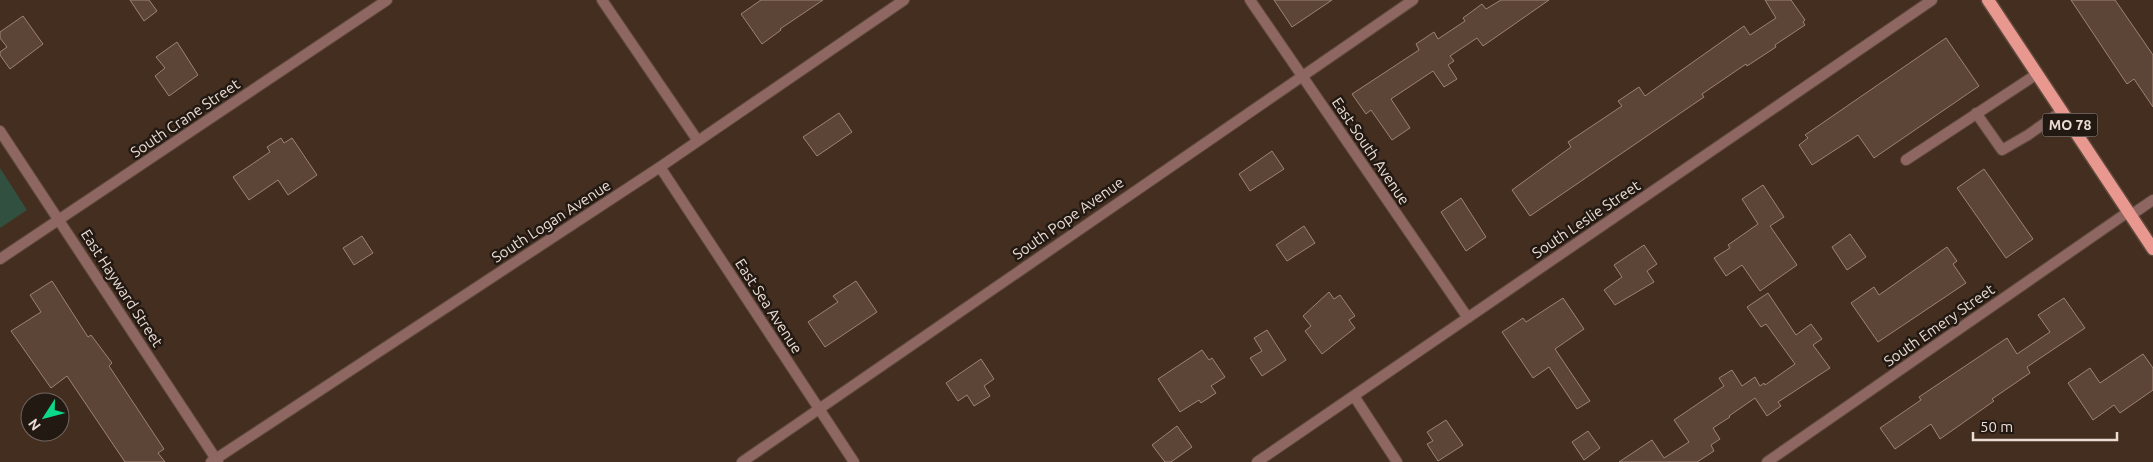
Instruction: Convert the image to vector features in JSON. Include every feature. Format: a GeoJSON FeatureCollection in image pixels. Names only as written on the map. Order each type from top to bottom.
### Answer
{"type":"FeatureCollection","features":[{"type":"Feature","properties":{"kind":"main road","name":"MO 78"},"geometry":{"type":"LineString","coordinates":[[1988,0],[2153,249]]}},
{"type":"Feature","properties":{"kind":"street","name":"South Crane Street"},"geometry":{"type":"LineString","coordinates":[[0,259],[387,0]]}},
{"type":"Feature","properties":{"kind":"street"},"geometry":{"type":"LineString","coordinates":[[602,0],[698,141]]}},
{"type":"Feature","properties":{"kind":"street","name":"South Logan Avenue"},"geometry":{"type":"LineString","coordinates":[[215,461],[660,167],[904,0]]}},
{"type":"Feature","properties":{"kind":"street","name":"East South Avenue"},"geometry":{"type":"LineString","coordinates":[[1250,0],[1468,318]]}},
{"type":"Feature","properties":{"kind":"street","name":"South Pope Avenue"},"geometry":{"type":"LineString","coordinates":[[742,462],[1301,75],[1413,0]]}},
{"type":"Feature","properties":{"kind":"street","name":"South Leslie Street"},"geometry":{"type":"LineString","coordinates":[[1257,462],[1932,0]]}},
{"type":"Feature","properties":{"kind":"street"},"geometry":{"type":"LineString","coordinates":[[1906,160],[2037,74]]}},
{"type":"Feature","properties":{"kind":"street"},"geometry":{"type":"LineString","coordinates":[[1976,113],[2002,150],[2062,112]]}},
{"type":"Feature","properties":{"kind":"street","name":"East Hayward Street"},"geometry":{"type":"LineString","coordinates":[[0,131],[215,461]]}},
{"type":"Feature","properties":{"kind":"street","name":"East Sea Avenue"},"geometry":{"type":"LineString","coordinates":[[660,167],[854,462]]}},
{"type":"Feature","properties":{"kind":"street","name":"South Emery Street"},"geometry":{"type":"LineString","coordinates":[[1767,462],[2129,214],[2153,200]]}},
{"type":"Feature","properties":{"kind":"street"},"geometry":{"type":"LineString","coordinates":[[1354,396],[1397,462]]}},
{"type":"Feature","properties":{"kind":"green space"},"geometry":{"type":"Polygon","coordinates":[[[0,168],[27,210],[0,228],[0,168]]]}},
{"type":"Feature","properties":{"kind":"building"},"geometry":{"type":"Polygon","coordinates":[[[130,0],[149,0],[157,11],[144,21],[130,0]]]}},
{"type":"Feature","properties":{"kind":"building"},"geometry":{"type":"Polygon","coordinates":[[[761,0],[823,0],[780,29],[762,44],[741,14],[761,0]]]}},
{"type":"Feature","properties":{"kind":"building"},"geometry":{"type":"Polygon","coordinates":[[[1274,0],[1332,0],[1292,27],[1274,0]]]}},
{"type":"Feature","properties":{"kind":"building"},"geometry":{"type":"Polygon","coordinates":[[[1501,0],[1549,0],[1483,46],[1477,38],[1450,56],[1454,61],[1448,65],[1457,79],[1444,87],[1433,71],[1391,99],[1410,128],[1392,140],[1371,110],[1366,114],[1352,94],[1419,50],[1416,44],[1434,32],[1438,39],[1465,21],[1463,18],[1482,4],[1486,9],[1501,0]]]}},
{"type":"Feature","properties":{"kind":"building"},"geometry":{"type":"Polygon","coordinates":[[[1765,0],[1791,0],[1805,20],[1803,22],[1805,25],[1775,45],[1776,47],[1747,66],[1746,64],[1702,94],[1704,97],[1530,216],[1512,190],[1571,147],[1568,142],[1622,106],[1618,101],[1639,87],[1645,96],[1744,26],[1750,35],[1776,18],[1765,0]]]}},
{"type":"Feature","properties":{"kind":"building"},"geometry":{"type":"Polygon","coordinates":[[[2071,0],[2115,0],[2153,55],[2153,107],[2134,79],[2127,84],[2071,0]]]}},
{"type":"Feature","properties":{"kind":"building"},"geometry":{"type":"Polygon","coordinates":[[[23,16],[43,44],[10,69],[0,55],[0,52],[7,47],[0,38],[0,32],[23,16]]]}},
{"type":"Feature","properties":{"kind":"building"},"geometry":{"type":"Polygon","coordinates":[[[1946,38],[1979,86],[1874,158],[1858,135],[1812,165],[1799,145],[1808,138],[1805,135],[1946,38]]]}},
{"type":"Feature","properties":{"kind":"building"},"geometry":{"type":"Polygon","coordinates":[[[177,42],[198,75],[169,96],[155,76],[165,68],[156,57],[177,42]]]}},
{"type":"Feature","properties":{"kind":"building"},"geometry":{"type":"Polygon","coordinates":[[[839,113],[852,132],[817,156],[803,137],[839,113]]]}},
{"type":"Feature","properties":{"kind":"building"},"geometry":{"type":"Polygon","coordinates":[[[281,138],[284,143],[292,138],[317,175],[288,195],[278,180],[249,200],[233,177],[270,152],[267,147],[281,138]]]}},
{"type":"Feature","properties":{"kind":"building"},"geometry":{"type":"Polygon","coordinates":[[[1272,151],[1284,169],[1250,191],[1239,174],[1272,151]]]}},
{"type":"Feature","properties":{"kind":"building"},"geometry":{"type":"Polygon","coordinates":[[[1984,169],[2033,239],[2006,258],[1957,188],[1984,169]]]}},
{"type":"Feature","properties":{"kind":"building"},"geometry":{"type":"Polygon","coordinates":[[[1763,185],[1784,217],[1770,226],[1797,265],[1760,291],[1742,265],[1726,276],[1714,258],[1730,248],[1728,245],[1758,224],[1742,199],[1763,185]]]}},
{"type":"Feature","properties":{"kind":"building"},"geometry":{"type":"Polygon","coordinates":[[[1461,198],[1486,237],[1466,251],[1441,212],[1461,198]]]}},
{"type":"Feature","properties":{"kind":"building"},"geometry":{"type":"Polygon","coordinates":[[[1304,226],[1315,243],[1287,261],[1276,245],[1304,226]]]}},
{"type":"Feature","properties":{"kind":"building"},"geometry":{"type":"Polygon","coordinates":[[[1850,234],[1866,257],[1847,270],[1832,247],[1850,234]]]}},
{"type":"Feature","properties":{"kind":"building"},"geometry":{"type":"Polygon","coordinates":[[[362,236],[373,253],[354,265],[343,248],[362,236]]]}},
{"type":"Feature","properties":{"kind":"building"},"geometry":{"type":"Polygon","coordinates":[[[1644,245],[1657,264],[1647,271],[1654,282],[1615,305],[1604,290],[1622,277],[1614,265],[1644,245]]]}},
{"type":"Feature","properties":{"kind":"building"},"geometry":{"type":"Polygon","coordinates":[[[1947,247],[1957,261],[1953,264],[1966,283],[1878,342],[1851,303],[1874,287],[1879,295],[1947,247]]]}},
{"type":"Feature","properties":{"kind":"building"},"geometry":{"type":"Polygon","coordinates":[[[52,281],[88,337],[91,335],[112,363],[109,366],[164,449],[158,453],[165,462],[125,462],[67,376],[51,388],[11,331],[41,312],[30,295],[52,281]]]}},
{"type":"Feature","properties":{"kind":"building"},"geometry":{"type":"Polygon","coordinates":[[[856,281],[877,312],[825,347],[808,322],[838,302],[833,296],[856,281]]]}},
{"type":"Feature","properties":{"kind":"building"},"geometry":{"type":"Polygon","coordinates":[[[1329,292],[1334,299],[1340,295],[1355,316],[1349,320],[1355,328],[1322,354],[1305,331],[1311,326],[1303,316],[1329,292]]]}},
{"type":"Feature","properties":{"kind":"building"},"geometry":{"type":"Polygon","coordinates":[[[1768,293],[1796,335],[1811,324],[1822,339],[1813,345],[1830,368],[1778,402],[1781,406],[1767,416],[1755,398],[1729,416],[1713,428],[1720,439],[1711,445],[1714,451],[1697,462],[1619,462],[1652,440],[1664,458],[1689,442],[1674,420],[1724,386],[1719,378],[1732,370],[1742,386],[1755,377],[1760,386],[1764,383],[1765,385],[1795,364],[1766,324],[1761,327],[1747,307],[1768,293]]]}},
{"type":"Feature","properties":{"kind":"building"},"geometry":{"type":"Polygon","coordinates":[[[1563,298],[1584,329],[1555,349],[1590,401],[1577,409],[1549,367],[1533,378],[1502,332],[1523,318],[1526,322],[1563,298]]]}},
{"type":"Feature","properties":{"kind":"building"},"geometry":{"type":"Polygon","coordinates":[[[2064,298],[2085,328],[2027,367],[2030,373],[1992,399],[1994,401],[1940,439],[1931,424],[1895,449],[1880,428],[1921,400],[1919,397],[2007,338],[2017,354],[2050,332],[2038,315],[2064,298]]]}},
{"type":"Feature","properties":{"kind":"building"},"geometry":{"type":"Polygon","coordinates":[[[1267,330],[1286,360],[1262,376],[1250,358],[1262,351],[1254,338],[1267,330]]]}},
{"type":"Feature","properties":{"kind":"building"},"geometry":{"type":"Polygon","coordinates":[[[1202,350],[1209,360],[1212,358],[1225,377],[1211,386],[1216,393],[1201,403],[1199,400],[1180,412],[1158,379],[1202,350]]]}},
{"type":"Feature","properties":{"kind":"building"},"geometry":{"type":"Polygon","coordinates":[[[2143,354],[2153,368],[2153,390],[2120,413],[2114,405],[2093,420],[2068,383],[2090,368],[2100,383],[2143,354]]]}},
{"type":"Feature","properties":{"kind":"building"},"geometry":{"type":"Polygon","coordinates":[[[981,359],[994,379],[984,386],[990,396],[974,406],[967,395],[958,401],[946,383],[981,359]]]}},
{"type":"Feature","properties":{"kind":"building"},"geometry":{"type":"Polygon","coordinates":[[[1446,420],[1463,445],[1438,461],[1427,444],[1433,441],[1427,432],[1446,420]]]}},
{"type":"Feature","properties":{"kind":"building"},"geometry":{"type":"Polygon","coordinates":[[[1177,426],[1192,447],[1171,462],[1165,462],[1152,445],[1177,426]]]}},
{"type":"Feature","properties":{"kind":"building"},"geometry":{"type":"Polygon","coordinates":[[[1588,431],[1600,448],[1584,460],[1572,442],[1588,431]]]}}]}
